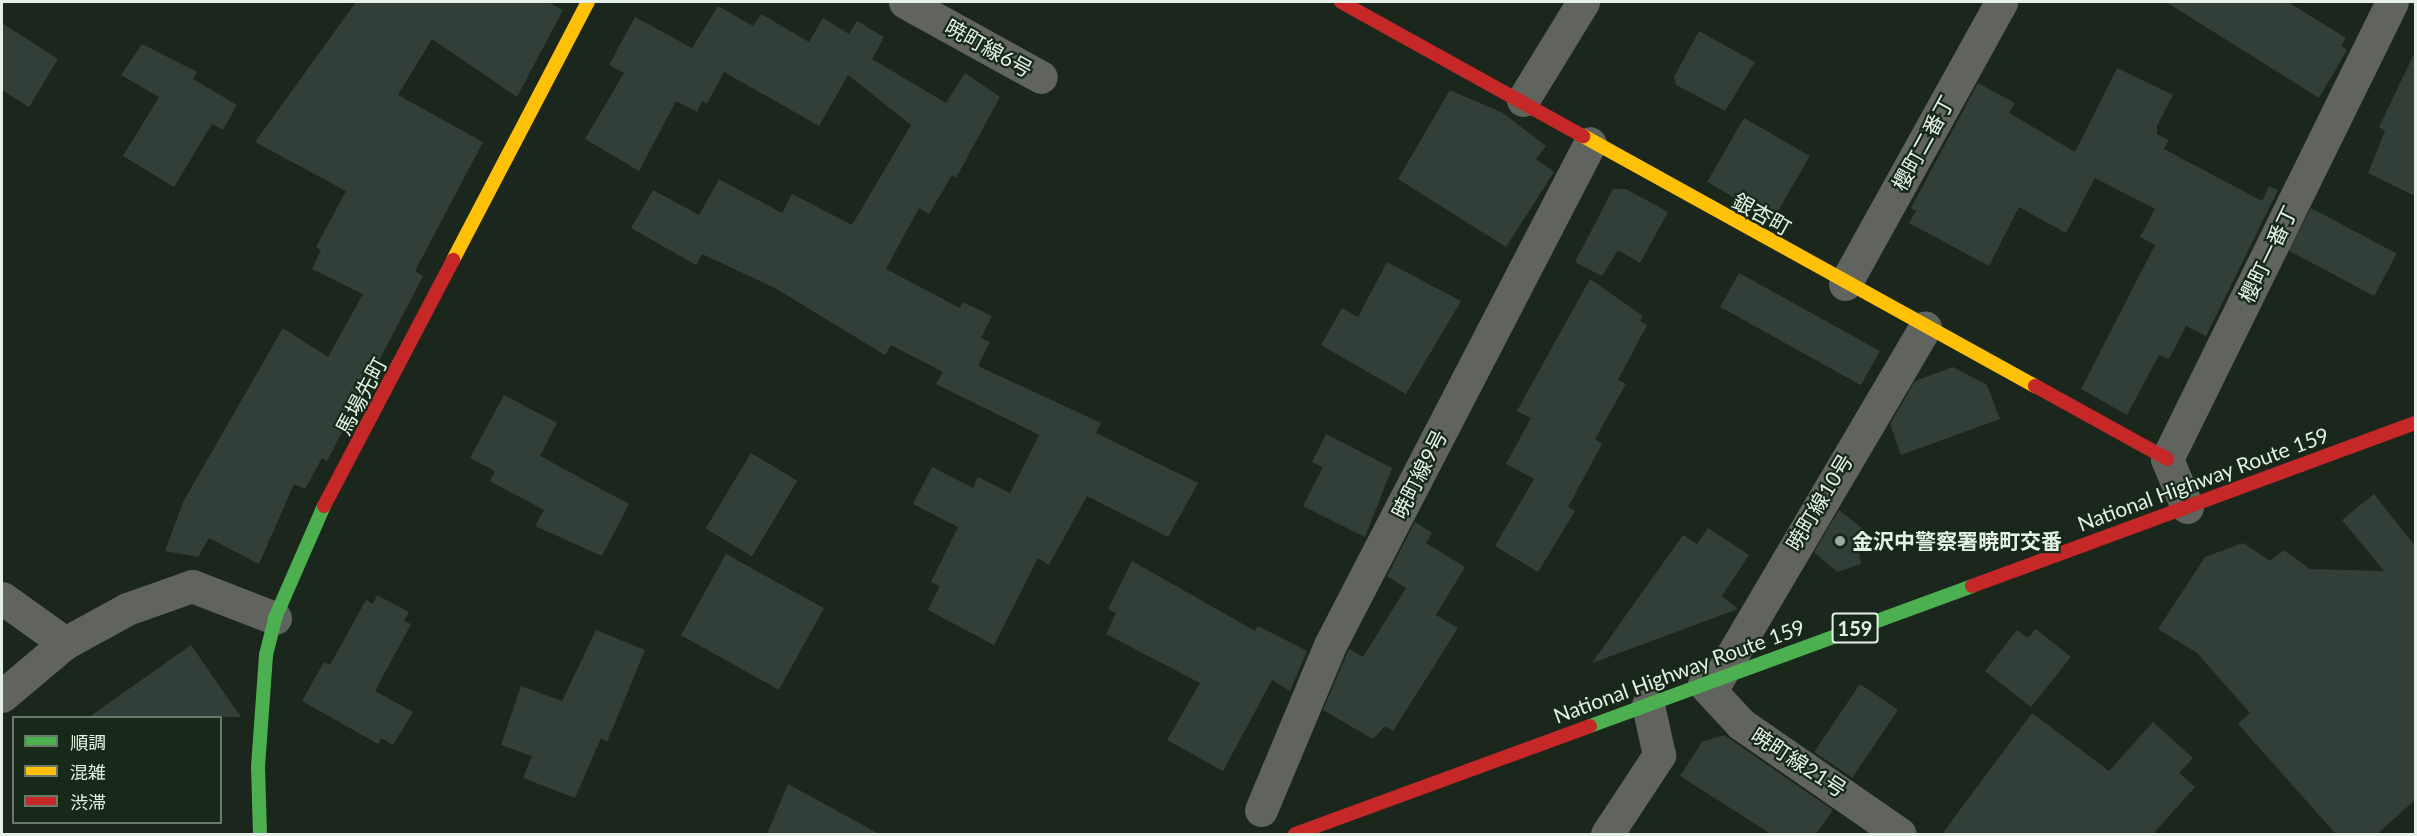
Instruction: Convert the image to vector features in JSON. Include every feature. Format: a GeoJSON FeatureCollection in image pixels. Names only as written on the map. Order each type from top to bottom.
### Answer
{"type":"FeatureCollection","features":[{"type":"Feature","properties":{"kind":"main road","name":"馬場先町"},"geometry":{"type":"LineString","coordinates":[[260,834],[258,767],[266,656],[275,618],[313,527],[588,2]]}},
{"type":"Feature","properties":{"kind":"main road","name":"銀杏町"},"geometry":{"type":"LineString","coordinates":[[1341,2],[1523,100],[1590,143],[2167,459]]}},
{"type":"Feature","properties":{"kind":"main road","name":"National Highway Route 159"},"geometry":{"type":"LineString","coordinates":[[1295,834],[2415,423]]}},
{"type":"Feature","properties":{"kind":"street","name":"暁町線6号"},"geometry":{"type":"LineString","coordinates":[[905,2],[1041,76]]}},
{"type":"Feature","properties":{"kind":"street"},"geometry":{"type":"LineString","coordinates":[[1523,100],[1583,2]]}},
{"type":"Feature","properties":{"kind":"street","name":"櫻町二番丁"},"geometry":{"type":"LineString","coordinates":[[1845,284],[2001,2]]}},
{"type":"Feature","properties":{"kind":"street","name":"櫻町一番丁"},"geometry":{"type":"LineString","coordinates":[[2167,459],[2392,2]]}},
{"type":"Feature","properties":{"kind":"street","name":"暁町線9号"},"geometry":{"type":"LineString","coordinates":[[1261,810],[1330,645],[1590,143]]}},
{"type":"Feature","properties":{"kind":"street","name":"暁町線10号"},"geometry":{"type":"LineString","coordinates":[[1711,682],[1925,327]]}},
{"type":"Feature","properties":{"kind":"street"},"geometry":{"type":"LineString","coordinates":[[2167,459],[2187,507]]}},
{"type":"Feature","properties":{"kind":"street"},"geometry":{"type":"LineString","coordinates":[[2,696],[65,643],[127,609],[192,586],[275,618]]}},
{"type":"Feature","properties":{"kind":"street"},"geometry":{"type":"LineString","coordinates":[[2,598],[65,643]]}},
{"type":"Feature","properties":{"kind":"street","name":"暁町線21号"},"geometry":{"type":"LineString","coordinates":[[1711,682],[1741,724],[1900,834]]}},
{"type":"Feature","properties":{"kind":"street"},"geometry":{"type":"LineString","coordinates":[[1607,834],[1659,755],[1648,705]]}},
{"type":"Feature","properties":{"kind":"building"},"geometry":{"type":"Polygon","coordinates":[[[356,2],[548,2],[563,10],[517,97],[432,39],[398,95],[483,142],[415,271],[423,276],[327,461],[322,458],[305,489],[294,484],[259,564],[209,538],[198,557],[165,551],[183,502],[283,328],[328,357],[363,294],[312,269],[321,250],[316,247],[346,191],[255,142],[356,2]]]}},
{"type":"Feature","properties":{"kind":"building"},"geometry":{"type":"Polygon","coordinates":[[[2166,2],[2288,2],[2346,38],[2341,46],[2347,50],[2319,98],[2166,2]]]}},
{"type":"Feature","properties":{"kind":"building"},"geometry":{"type":"Polygon","coordinates":[[[718,6],[753,26],[761,14],[809,42],[823,18],[849,34],[857,21],[884,37],[872,59],[946,103],[965,73],[1000,97],[956,178],[952,175],[929,214],[919,208],[886,269],[960,308],[963,302],[992,316],[981,338],[990,342],[978,366],[1101,423],[1096,433],[1198,483],[1168,537],[1087,496],[1049,565],[1038,558],[994,645],[928,610],[940,586],[931,582],[958,527],[913,504],[932,467],[973,488],[978,477],[1010,493],[1039,435],[936,384],[943,372],[891,345],[885,355],[775,288],[702,254],[696,265],[631,228],[653,190],[699,215],[719,179],[782,213],[792,194],[852,225],[911,125],[848,75],[819,126],[724,72],[707,104],[702,101],[697,112],[676,101],[639,171],[585,139],[624,73],[609,65],[635,17],[692,48],[718,6]]]}},
{"type":"Feature","properties":{"kind":"building"},"geometry":{"type":"Polygon","coordinates":[[[2,23],[58,59],[29,107],[2,90],[2,23]]]}},
{"type":"Feature","properties":{"kind":"building"},"geometry":{"type":"Polygon","coordinates":[[[1699,31],[1755,62],[1725,111],[1676,85],[1674,77],[1699,31]]]}},
{"type":"Feature","properties":{"kind":"building"},"geometry":{"type":"Polygon","coordinates":[[[142,44],[197,72],[193,79],[237,105],[223,130],[212,124],[174,187],[123,156],[159,97],[121,75],[142,44]]]}},
{"type":"Feature","properties":{"kind":"building"},"geometry":{"type":"Polygon","coordinates":[[[2415,52],[2415,196],[2368,173],[2385,131],[2379,127],[2415,52]]]}},
{"type":"Feature","properties":{"kind":"building"},"geometry":{"type":"Polygon","coordinates":[[[2117,68],[2173,95],[2157,126],[2157,134],[2169,140],[2164,149],[2262,201],[2269,186],[2278,190],[2206,336],[2186,326],[2169,359],[2159,355],[2127,415],[2081,389],[2155,245],[2140,237],[2155,209],[2095,178],[2066,233],[2019,207],[1989,266],[1909,223],[1916,211],[1911,208],[1978,83],[2015,103],[2009,113],[2075,152],[2117,68]]]}},
{"type":"Feature","properties":{"kind":"building"},"geometry":{"type":"Polygon","coordinates":[[[1450,90],[1503,113],[1546,146],[1536,159],[1554,172],[1506,247],[1398,179],[1450,90]]]}},
{"type":"Feature","properties":{"kind":"building"},"geometry":{"type":"Polygon","coordinates":[[[1744,118],[1810,156],[1773,220],[1707,182],[1744,118]]]}},
{"type":"Feature","properties":{"kind":"building"},"geometry":{"type":"Polygon","coordinates":[[[1613,189],[1626,189],[1668,212],[1640,263],[1618,250],[1602,276],[1575,262],[1613,189]]]}},
{"type":"Feature","properties":{"kind":"building"},"geometry":{"type":"Polygon","coordinates":[[[2311,208],[2397,254],[2374,296],[2288,250],[2311,208]]]}},
{"type":"Feature","properties":{"kind":"building"},"geometry":{"type":"Polygon","coordinates":[[[1387,262],[1461,301],[1406,394],[1321,345],[1342,308],[1358,317],[1387,262]]]}},
{"type":"Feature","properties":{"kind":"building"},"geometry":{"type":"Polygon","coordinates":[[[1739,273],[1880,351],[1861,385],[1720,307],[1739,273]]]}},
{"type":"Feature","properties":{"kind":"building"},"geometry":{"type":"Polygon","coordinates":[[[1590,279],[1643,316],[1640,321],[1647,325],[1618,380],[1626,384],[1595,439],[1602,444],[1568,507],[1575,511],[1538,572],[1495,546],[1534,479],[1506,464],[1531,418],[1517,411],[1590,279]]]}},
{"type":"Feature","properties":{"kind":"building"},"geometry":{"type":"Polygon","coordinates":[[[1953,367],[1987,385],[2000,419],[1901,455],[1890,424],[1915,381],[1953,367]]]}},
{"type":"Feature","properties":{"kind":"building"},"geometry":{"type":"Polygon","coordinates":[[[504,395],[557,423],[540,456],[629,504],[602,556],[535,526],[544,510],[490,481],[495,471],[470,458],[504,395]]]}},
{"type":"Feature","properties":{"kind":"building"},"geometry":{"type":"Polygon","coordinates":[[[1326,434],[1392,468],[1365,537],[1303,506],[1323,467],[1312,462],[1326,434]]]}},
{"type":"Feature","properties":{"kind":"building"},"geometry":{"type":"Polygon","coordinates":[[[751,453],[797,481],[752,556],[706,528],[751,453]]]}},
{"type":"Feature","properties":{"kind":"building"},"geometry":{"type":"Polygon","coordinates":[[[2374,494],[2415,546],[2415,800],[2377,834],[2336,834],[2238,724],[2250,713],[2197,653],[2158,629],[2205,557],[2243,543],[2270,561],[2284,550],[2310,569],[2384,571],[2342,520],[2374,494]]]}},
{"type":"Feature","properties":{"kind":"building","name":"金沢中警察署暁町交番"},"geometry":{"type":"Polygon","coordinates":[[[1839,510],[1873,537],[1859,553],[1861,564],[1837,572],[1814,552],[1839,510]]]}},
{"type":"Feature","properties":{"kind":"building"},"geometry":{"type":"Polygon","coordinates":[[[1415,522],[1432,533],[1426,543],[1465,567],[1436,615],[1458,628],[1393,731],[1385,726],[1373,739],[1323,710],[1349,649],[1363,657],[1406,588],[1387,576],[1415,522]]]}},
{"type":"Feature","properties":{"kind":"building"},"geometry":{"type":"Polygon","coordinates":[[[1708,528],[1749,555],[1722,596],[1738,609],[1592,663],[1683,535],[1697,544],[1708,528]]]}},
{"type":"Feature","properties":{"kind":"building"},"geometry":{"type":"Polygon","coordinates":[[[726,554],[824,608],[779,690],[681,635],[726,554]]]}},
{"type":"Feature","properties":{"kind":"building"},"geometry":{"type":"Polygon","coordinates":[[[1132,561],[1255,631],[1258,626],[1307,651],[1290,691],[1272,680],[1223,771],[1167,740],[1200,683],[1106,634],[1116,613],[1108,609],[1132,561]]]}},
{"type":"Feature","properties":{"kind":"building"},"geometry":{"type":"Polygon","coordinates":[[[377,595],[409,612],[404,621],[411,624],[375,691],[413,712],[393,745],[381,738],[378,744],[302,701],[324,662],[330,665],[366,600],[373,604],[377,595]]]}},
{"type":"Feature","properties":{"kind":"building"},"geometry":{"type":"Polygon","coordinates":[[[2036,629],[2071,657],[2031,707],[1985,671],[2017,630],[2028,638],[2036,629]]]}},
{"type":"Feature","properties":{"kind":"building"},"geometry":{"type":"Polygon","coordinates":[[[596,630],[645,650],[607,742],[601,738],[575,798],[523,778],[532,756],[501,745],[521,686],[562,701],[596,630]]]}},
{"type":"Feature","properties":{"kind":"building"},"geometry":{"type":"Polygon","coordinates":[[[191,645],[241,717],[222,716],[90,716],[191,645]]]}},
{"type":"Feature","properties":{"kind":"building"},"geometry":{"type":"Polygon","coordinates":[[[1860,684],[1898,710],[1852,778],[1814,752],[1860,684]]]}},
{"type":"Feature","properties":{"kind":"building"},"geometry":{"type":"Polygon","coordinates":[[[2032,713],[2109,771],[2153,722],[2193,758],[2179,773],[2195,787],[2153,834],[1942,834],[2032,713]]]}},
{"type":"Feature","properties":{"kind":"building"},"geometry":{"type":"Polygon","coordinates":[[[1724,735],[1833,810],[1816,834],[1771,834],[1680,776],[1702,742],[1724,735]]]}},
{"type":"Feature","properties":{"kind":"building"},"geometry":{"type":"Polygon","coordinates":[[[788,784],[879,834],[767,834],[788,784]]]}},
{"type":"Feature","properties":{"kind":"traffic: fast"},"geometry":{"type":"LineString","coordinates":[[260,834],[258,767],[266,655],[275,618],[324,506]]}},
{"type":"Feature","properties":{"kind":"traffic: fast"},"geometry":{"type":"LineString","coordinates":[[1590,726],[1972,586]]}},
{"type":"Feature","properties":{"kind":"traffic: slow"},"geometry":{"type":"LineString","coordinates":[[453,260],[588,2]]}},
{"type":"Feature","properties":{"kind":"traffic: slow"},"geometry":{"type":"LineString","coordinates":[[1583,136],[2035,386]]}},
{"type":"Feature","properties":{"kind":"traffic: jam"},"geometry":{"type":"LineString","coordinates":[[1341,2],[1583,136]]}},
{"type":"Feature","properties":{"kind":"traffic: jam"},"geometry":{"type":"LineString","coordinates":[[324,506],[453,260]]}},
{"type":"Feature","properties":{"kind":"traffic: jam"},"geometry":{"type":"LineString","coordinates":[[2035,386],[2167,459]]}},
{"type":"Feature","properties":{"kind":"traffic: jam"},"geometry":{"type":"LineString","coordinates":[[1972,586],[2416,423]]}},
{"type":"Feature","properties":{"kind":"traffic: jam"},"geometry":{"type":"LineString","coordinates":[[1295,834],[1590,726]]}},
{"type":"Feature","properties":{"kind":"place","name":"金沢中警察署暁町交番"},"geometry":{"type":"Point","coordinates":[1840,541]}}]}
